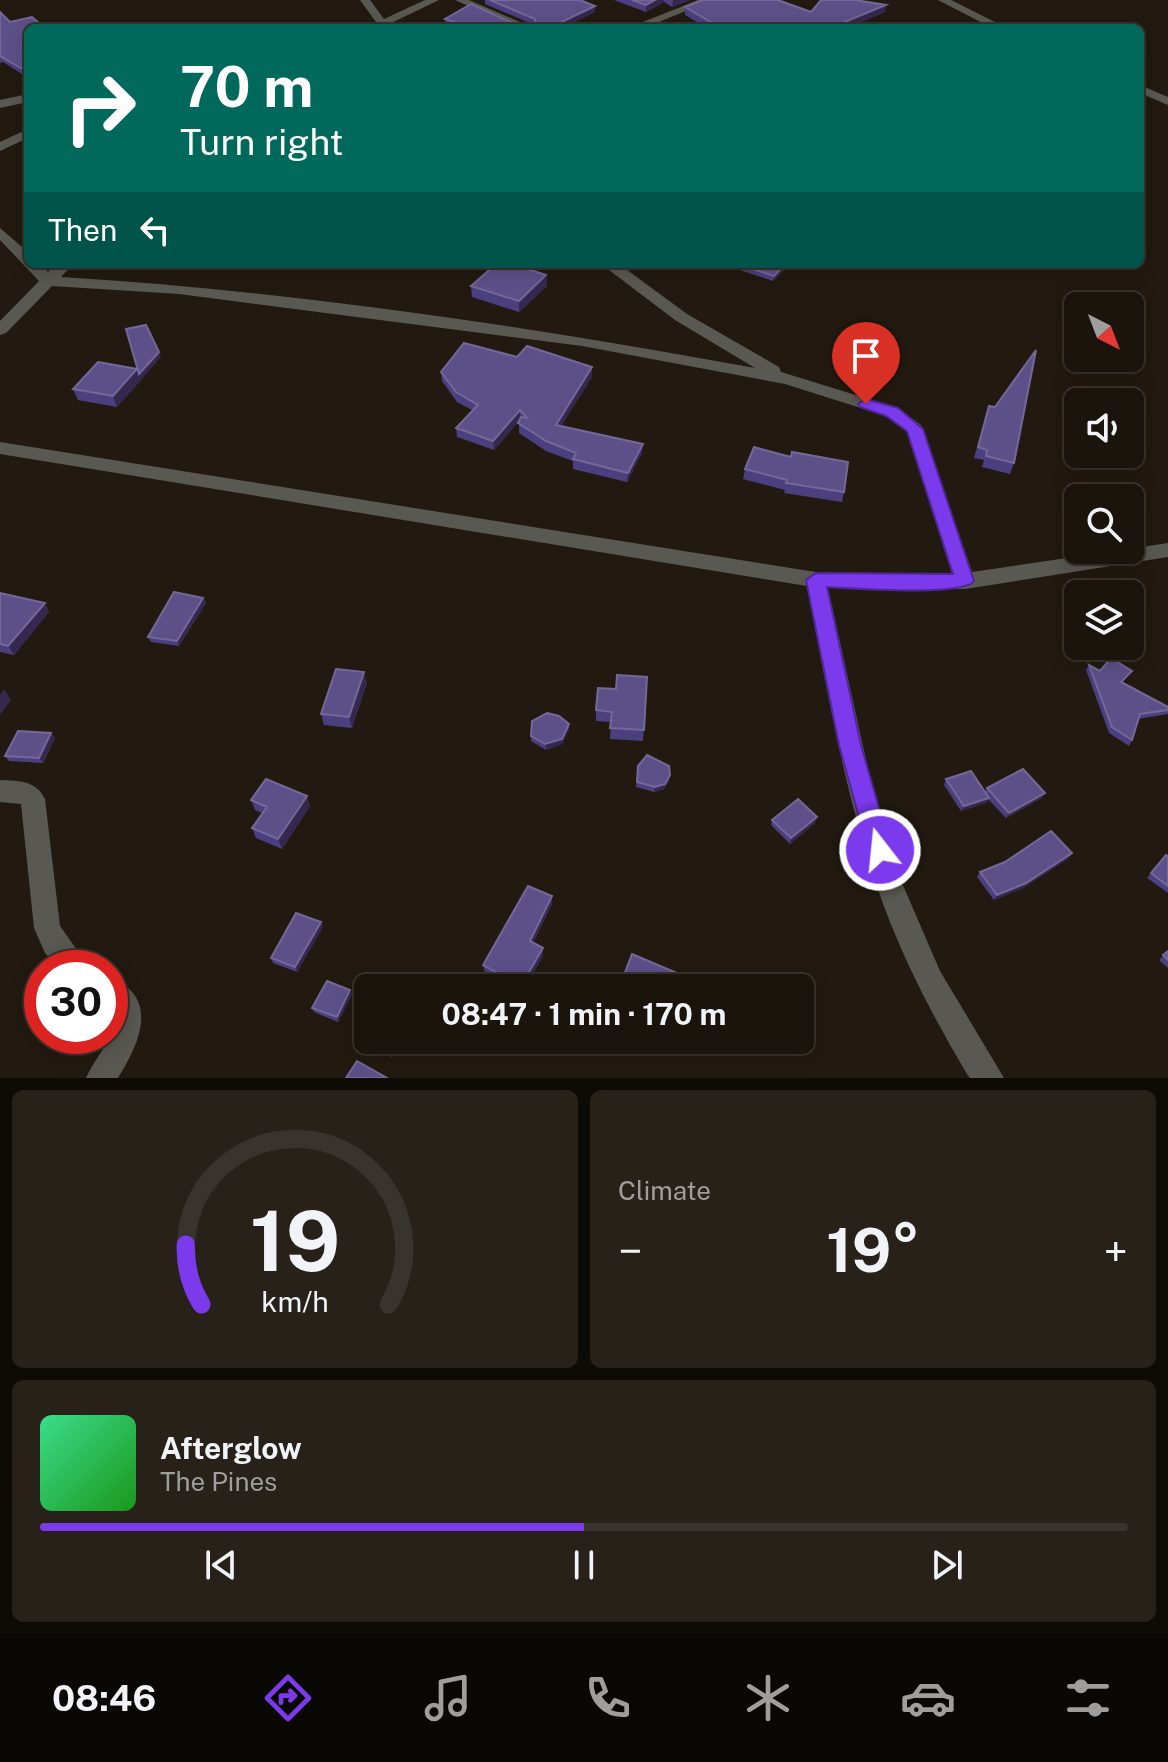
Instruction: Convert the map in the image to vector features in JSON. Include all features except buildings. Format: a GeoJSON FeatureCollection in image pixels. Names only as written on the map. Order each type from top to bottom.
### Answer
{"type":"FeatureCollection","features":[{"type":"Feature","properties":{"kind":"street"},"geometry":{"type":"LineString","coordinates":[[365,0],[377,24]]}},
{"type":"Feature","properties":{"kind":"street"},"geometry":{"type":"LineString","coordinates":[[379,24],[434,0]]}},
{"type":"Feature","properties":{"kind":"street"},"geometry":{"type":"LineString","coordinates":[[460,0],[518,24]]}},
{"type":"Feature","properties":{"kind":"street"},"geometry":{"type":"LineString","coordinates":[[645,24],[708,0]]}},
{"type":"Feature","properties":{"kind":"street"},"geometry":{"type":"LineString","coordinates":[[943,0],[993,24]]}},
{"type":"Feature","properties":{"kind":"street"},"geometry":{"type":"LineString","coordinates":[[0,104],[24,99]]}},
{"type":"Feature","properties":{"kind":"street"},"geometry":{"type":"LineString","coordinates":[[0,147],[24,135]]}},
{"type":"Feature","properties":{"kind":"street"},"geometry":{"type":"LineString","coordinates":[[0,232],[24,256]]}},
{"type":"Feature","properties":{"kind":"street"},"geometry":{"type":"LineString","coordinates":[[36,268],[48,281],[179,289],[521,332],[788,379],[892,412],[915,429],[965,581]]}},
{"type":"Feature","properties":{"kind":"street"},"geometry":{"type":"LineString","coordinates":[[0,330],[61,268]]}},
{"type":"Feature","properties":{"kind":"street"},"geometry":{"type":"LineString","coordinates":[[615,268],[692,324],[788,379]]}},
{"type":"Feature","properties":{"kind":"street"},"geometry":{"type":"LineString","coordinates":[[0,448],[816,580],[902,583],[965,581],[1168,550]]}},
{"type":"Feature","properties":{"kind":"street"},"geometry":{"type":"LineString","coordinates":[[816,580],[850,745],[887,876],[923,967],[977,1064],[989,1078]]}},
{"type":"Feature","properties":{"kind":"street"},"geometry":{"type":"LineString","coordinates":[[0,791],[25,792],[33,799],[47,928],[60,950]]}},
{"type":"Feature","properties":{"kind":"street"},"geometry":{"type":"LineString","coordinates":[[101,1078],[115,1054]]}},
{"type":"Feature","properties":{"kind":"route"},"geometry":{"type":"LineString","coordinates":[[866,404],[892,412],[915,429],[965,581],[902,583],[816,580],[850,745],[880,850]]}}]}
